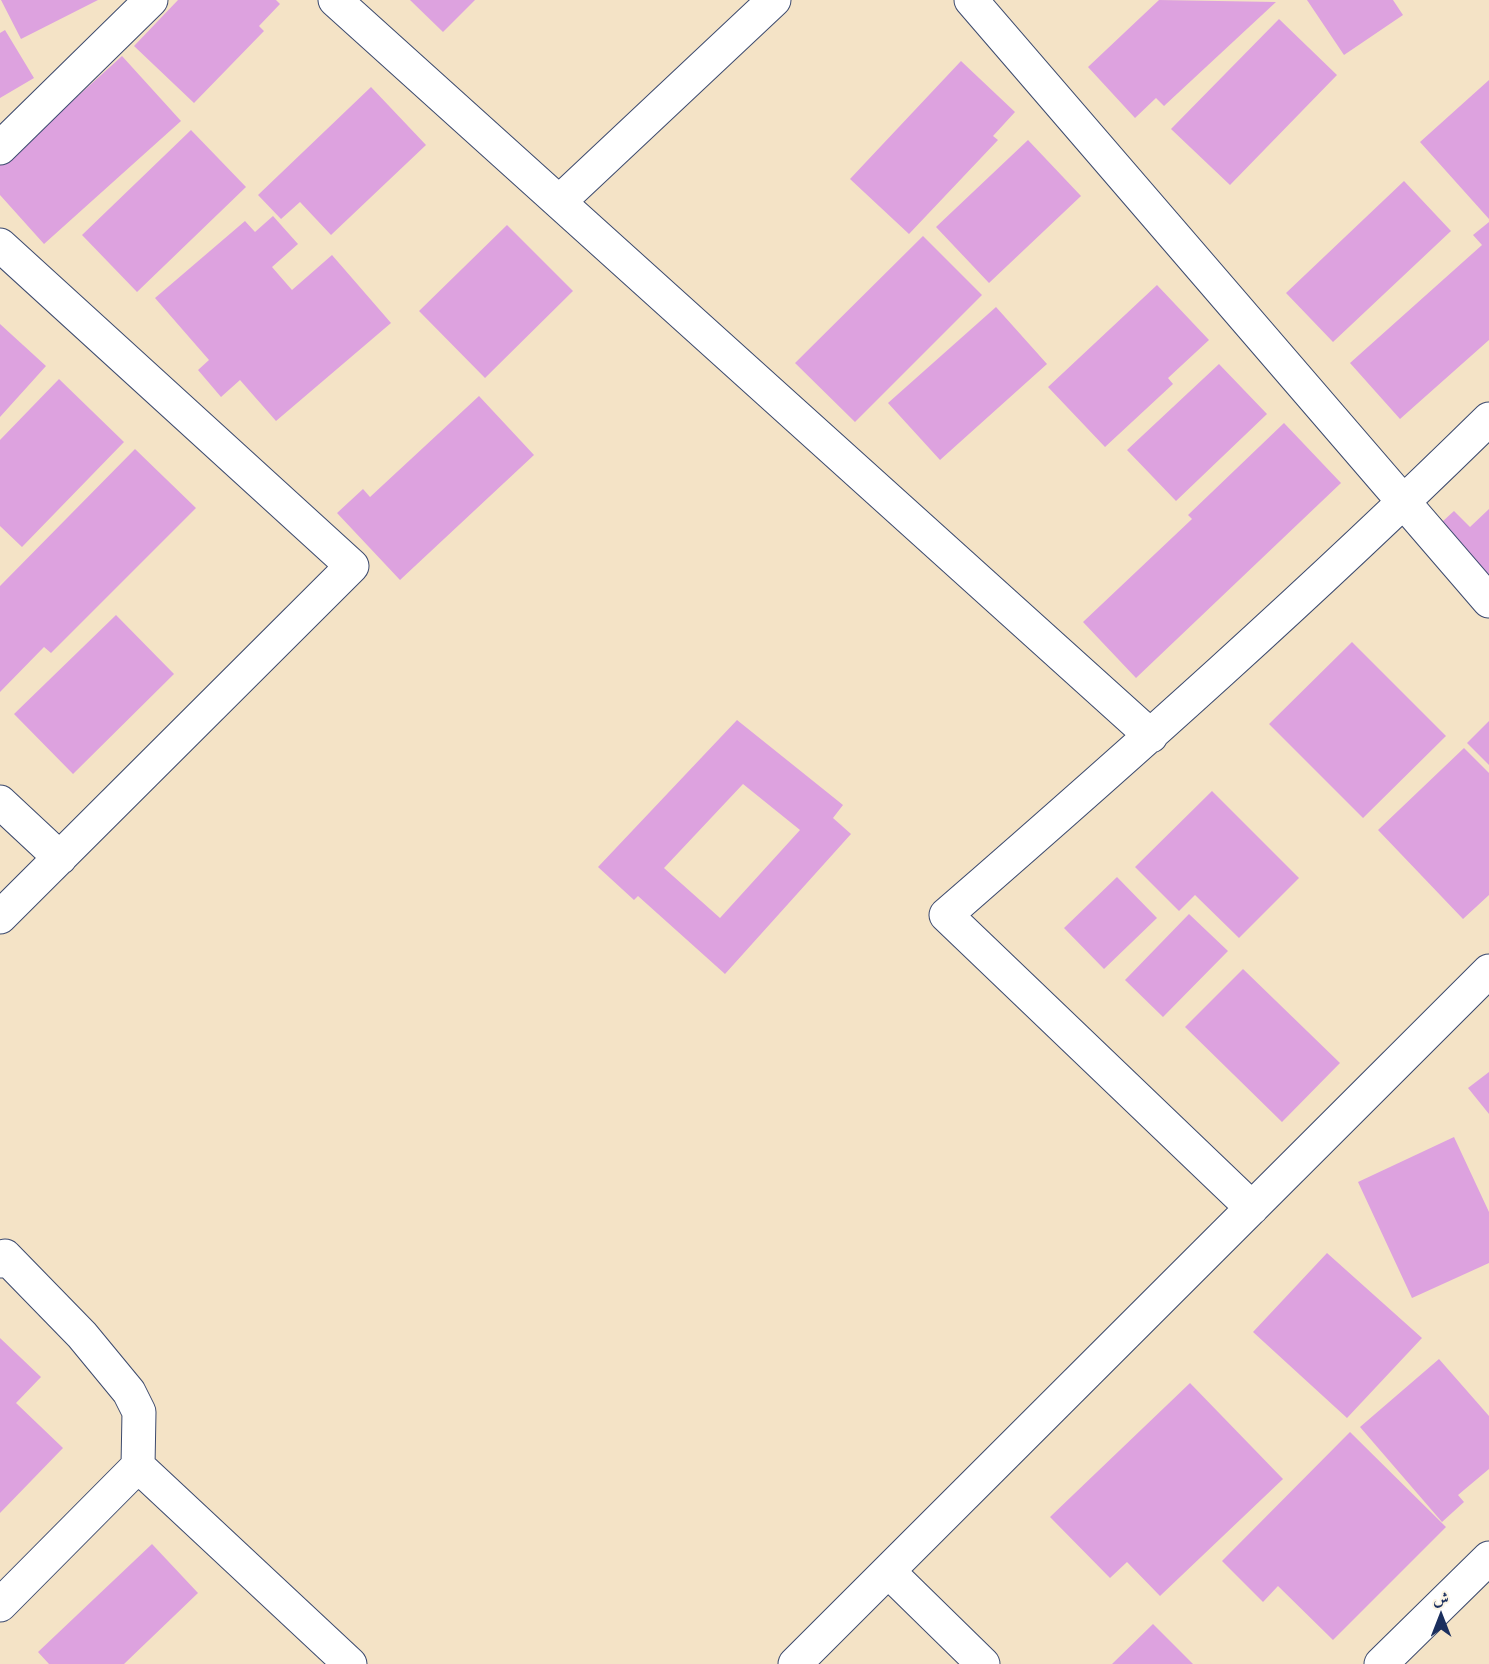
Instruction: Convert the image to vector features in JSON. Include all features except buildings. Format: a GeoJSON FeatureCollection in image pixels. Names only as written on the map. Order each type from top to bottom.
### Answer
{"type":"FeatureCollection","features":[{"type":"Feature","properties":{"kind":"street"},"geometry":{"type":"LineString","coordinates":[[0,148],[151,0]]}},
{"type":"Feature","properties":{"kind":"street"},"geometry":{"type":"LineString","coordinates":[[335,0],[1152,736]]}},
{"type":"Feature","properties":{"kind":"street"},"geometry":{"type":"LineString","coordinates":[[559,202],[774,0]]}},
{"type":"Feature","properties":{"kind":"street"},"geometry":{"type":"LineString","coordinates":[[971,0],[1489,601]]}},
{"type":"Feature","properties":{"kind":"street"},"geometry":{"type":"LineString","coordinates":[[0,245],[352,566],[0,917]]}},
{"type":"Feature","properties":{"kind":"street"},"geometry":{"type":"LineString","coordinates":[[1252,1208],[946,915],[1152,736],[1404,502],[1489,419]]}},
{"type":"Feature","properties":{"kind":"street"},"geometry":{"type":"LineString","coordinates":[[0,802],[60,858]]}},
{"type":"Feature","properties":{"kind":"street"},"geometry":{"type":"LineString","coordinates":[[795,1664],[1489,971]]}},
{"type":"Feature","properties":{"kind":"street"},"geometry":{"type":"LineString","coordinates":[[0,1261],[5,1256],[82,1335],[129,1392],[139,1412],[138,1466],[0,1605]]}},
{"type":"Feature","properties":{"kind":"street"},"geometry":{"type":"LineString","coordinates":[[138,1466],[350,1664]]}},
{"type":"Feature","properties":{"kind":"street"},"geometry":{"type":"LineString","coordinates":[[1381,1664],[1489,1558]]}},
{"type":"Feature","properties":{"kind":"street"},"geometry":{"type":"LineString","coordinates":[[888,1571],[983,1664]]}}]}
